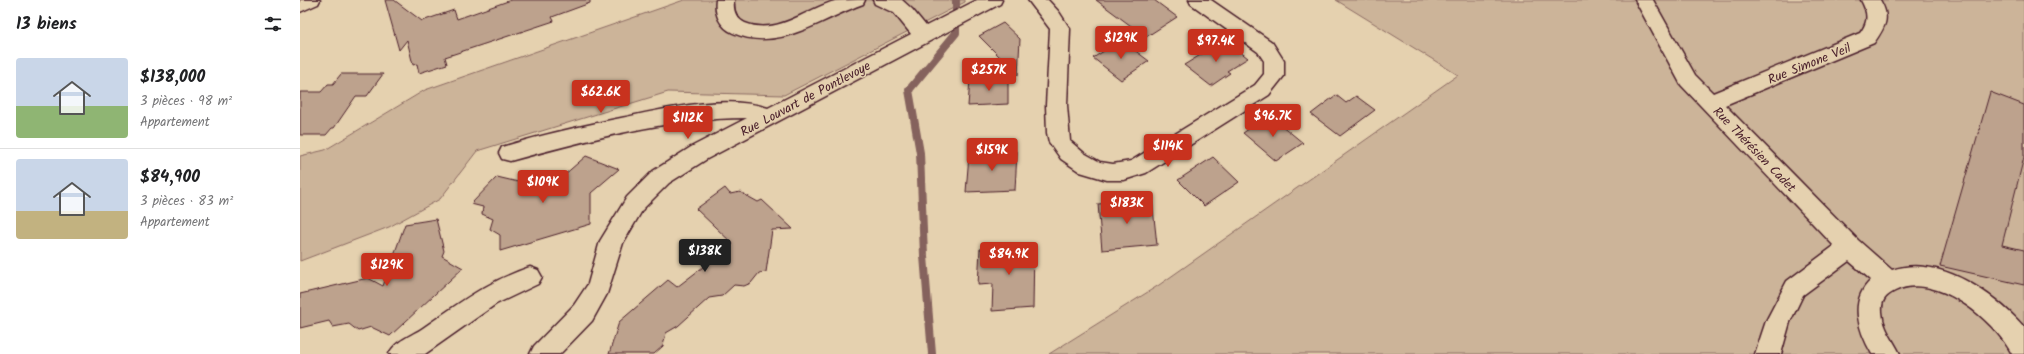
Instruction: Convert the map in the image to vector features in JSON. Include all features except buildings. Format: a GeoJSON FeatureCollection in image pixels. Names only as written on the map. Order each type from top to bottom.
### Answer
{"type":"FeatureCollection","features":[{"type":"Feature","properties":{"kind":"street"},"geometry":{"type":"LineString","coordinates":[[300,6],[311,0]]}},
{"type":"Feature","properties":{"kind":"street"},"geometry":{"type":"LineString","coordinates":[[725,0],[724,10],[729,22],[742,30],[765,35],[786,29],[840,4],[856,0]]}},
{"type":"Feature","properties":{"kind":"street"},"geometry":{"type":"LineString","coordinates":[[882,0],[891,1],[932,32]]}},
{"type":"Feature","properties":{"kind":"street","name":"Rue Louvart de Pontlevoye"},"geometry":{"type":"LineString","coordinates":[[543,354],[584,314],[599,287],[612,240],[634,203],[661,177],[699,153],[993,0]]}},
{"type":"Feature","properties":{"kind":"street"},"geometry":{"type":"LineString","coordinates":[[1037,0],[1051,14],[1060,29],[1056,126],[1060,143],[1076,160],[1097,169],[1120,173],[1138,167],[1262,90],[1274,76],[1274,61],[1265,47],[1198,0]]}},
{"type":"Feature","properties":{"kind":"street","name":"Rue Thérésien Cadet"},"geometry":{"type":"LineString","coordinates":[[1644,0],[1688,80],[1850,247],[1888,281]]}},
{"type":"Feature","properties":{"kind":"street","name":"Rue Simone Veil"},"geometry":{"type":"LineString","coordinates":[[1710,103],[1867,38],[1877,24],[1877,9],[1870,0]]}},
{"type":"Feature","properties":{"kind":"street"},"geometry":{"type":"LineString","coordinates":[[510,152],[575,136],[700,112],[743,109],[764,111],[770,116]]}},
{"type":"Feature","properties":{"kind":"street"},"geometry":{"type":"LineString","coordinates":[[1768,354],[1778,321],[1795,288],[1850,247]]}},
{"type":"Feature","properties":{"kind":"street"},"geometry":{"type":"LineString","coordinates":[[402,354],[438,333],[486,298],[505,287],[530,277]]}},
{"type":"Feature","properties":{"kind":"street"},"geometry":{"type":"LineString","coordinates":[[1887,354],[1872,328],[1868,308],[1874,292],[1888,281],[1906,277],[1928,278],[1951,285],[1974,297],[1996,312],[2013,331],[2024,352]]}},
{"type":"Feature","properties":{"kind":"shaded area"},"geometry":{"type":"Polygon","coordinates":[[[684,0],[965,0],[965,2],[784,95],[668,92],[477,151],[440,199],[389,227],[300,261],[300,156],[325,150],[425,90],[684,0]]]}},
{"type":"Feature","properties":{"kind":"shaded area"},"geometry":{"type":"Polygon","coordinates":[[[1336,0],[2024,0],[2024,354],[1049,354],[1159,285],[1458,75],[1336,0]]]}},
{"type":"Feature","properties":{"kind":"waterway"},"geometry":{"type":"LineString","coordinates":[[932,354],[924,256],[920,153],[909,90],[956,33],[956,0]]}}]}
